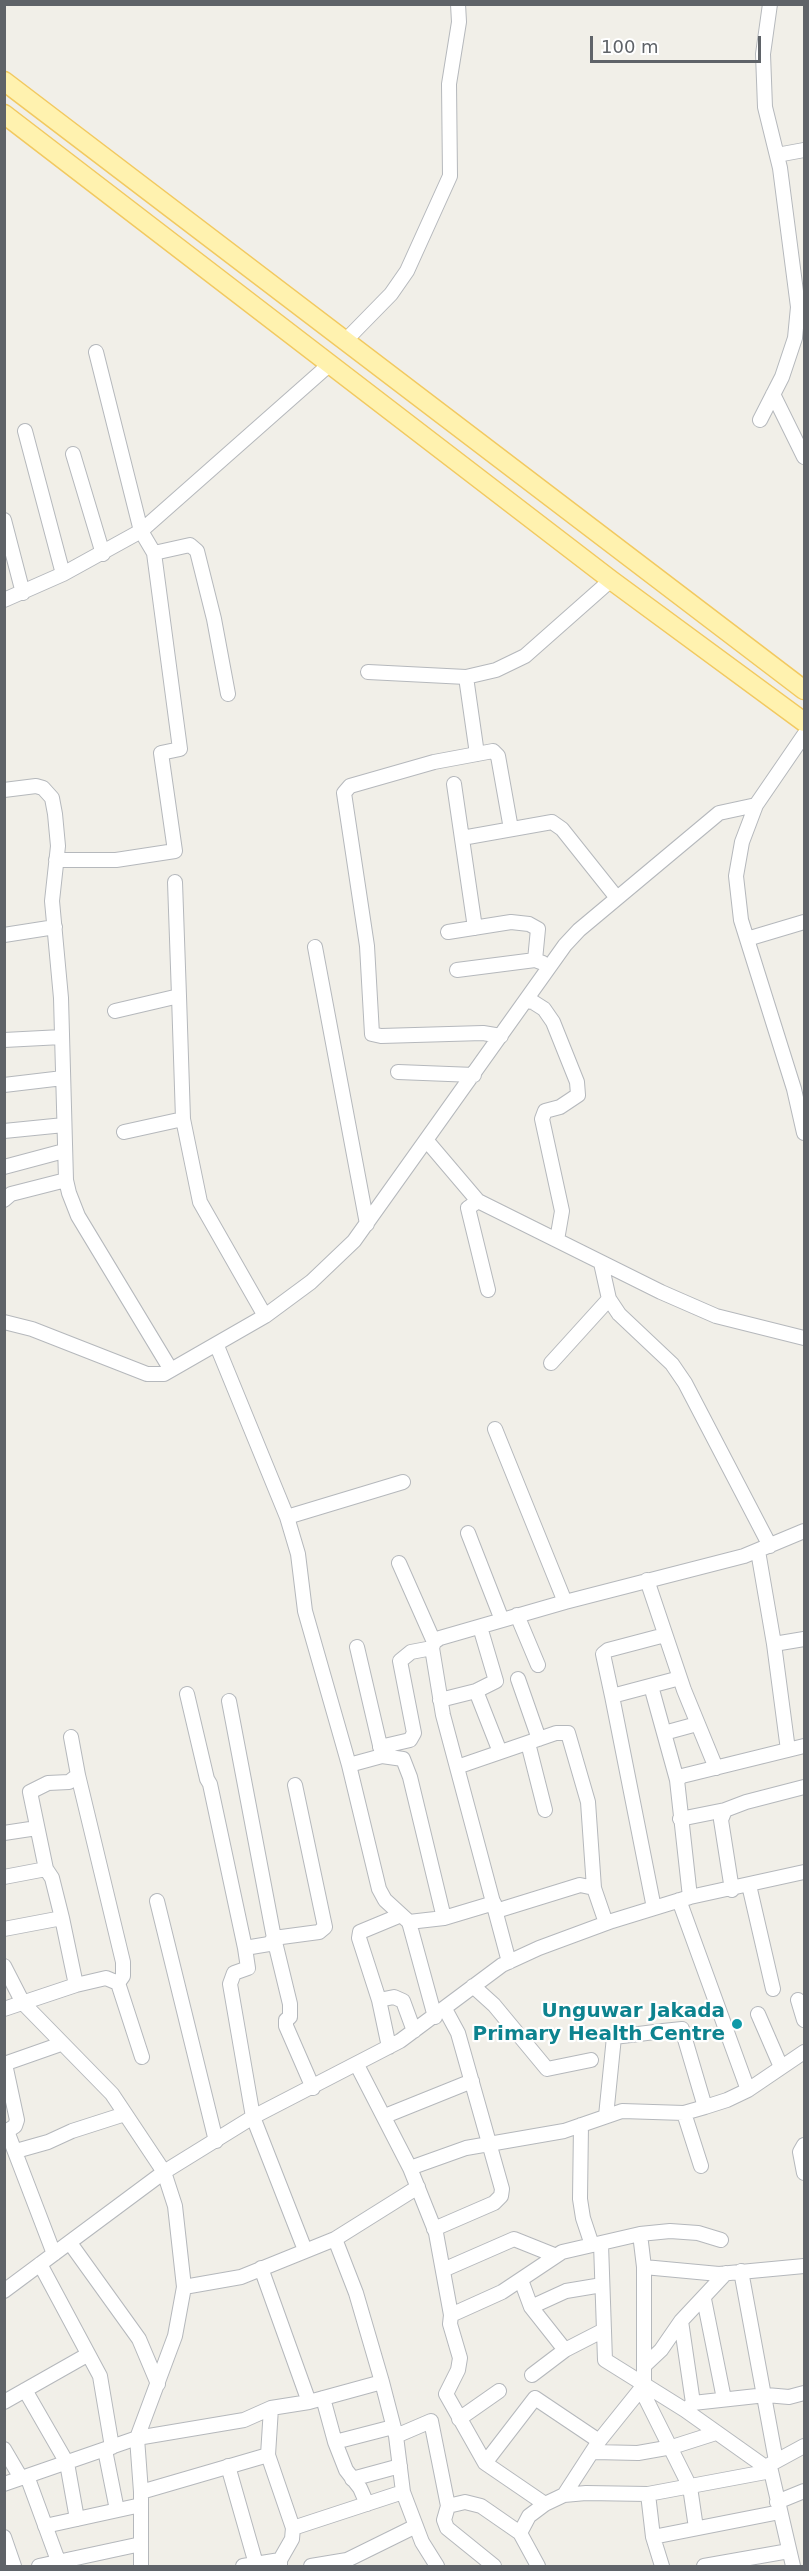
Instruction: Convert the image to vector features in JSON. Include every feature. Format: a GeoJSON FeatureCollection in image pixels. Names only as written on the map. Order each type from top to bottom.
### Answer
{"type":"FeatureCollection","features":[{"type":"Feature","properties":{"kind":"main road"},"geometry":{"type":"LineString","coordinates":[[4,81],[804,690]]}},
{"type":"Feature","properties":{"kind":"main road"},"geometry":{"type":"LineString","coordinates":[[4,114],[611,580],[804,723]]}},
{"type":"Feature","properties":{"kind":"street"},"geometry":{"type":"LineString","coordinates":[[345,340],[391,294],[407,270],[450,176],[449,84],[459,22],[458,4]]}},
{"type":"Feature","properties":{"kind":"street"},"geometry":{"type":"LineString","coordinates":[[760,420],[783,377],[795,338],[798,308],[777,155],[765,107],[763,54],[770,4]]}},
{"type":"Feature","properties":{"kind":"street"},"geometry":{"type":"LineString","coordinates":[[777,155],[804,150]]}},
{"type":"Feature","properties":{"kind":"street"},"geometry":{"type":"LineString","coordinates":[[792,256],[804,281]]}},
{"type":"Feature","properties":{"kind":"street"},"geometry":{"type":"LineString","coordinates":[[56,860],[116,860],[175,851],[161,753],[180,749],[154,553],[141,531],[96,352]]}},
{"type":"Feature","properties":{"kind":"street"},"geometry":{"type":"LineString","coordinates":[[4,600],[103,554],[141,531],[330,364]]}},
{"type":"Feature","properties":{"kind":"street"},"geometry":{"type":"LineString","coordinates":[[773,394],[804,458]]}},
{"type":"Feature","properties":{"kind":"street"},"geometry":{"type":"LineString","coordinates":[[25,431],[63,574]]}},
{"type":"Feature","properties":{"kind":"street"},"geometry":{"type":"LineString","coordinates":[[73,454],[103,554]]}},
{"type":"Feature","properties":{"kind":"street"},"geometry":{"type":"LineString","coordinates":[[4,520],[23,593]]}},
{"type":"Feature","properties":{"kind":"street"},"geometry":{"type":"LineString","coordinates":[[154,553],[190,545],[197,551],[214,620],[228,694]]}},
{"type":"Feature","properties":{"kind":"street"},"geometry":{"type":"LineString","coordinates":[[368,672],[466,677],[496,670],[525,656],[611,580]]}},
{"type":"Feature","properties":{"kind":"street"},"geometry":{"type":"LineString","coordinates":[[770,663],[804,683]]}},
{"type":"Feature","properties":{"kind":"street"},"geometry":{"type":"LineString","coordinates":[[466,677],[477,754]]}},
{"type":"Feature","properties":{"kind":"street"},"geometry":{"type":"LineString","coordinates":[[804,735],[756,806],[742,842],[736,876],[741,920],[794,1089],[804,1133]]}},
{"type":"Feature","properties":{"kind":"street"},"geometry":{"type":"LineString","coordinates":[[501,1036],[483,1033],[381,1036],[372,1034],[367,946],[344,792],[350,786],[424,765],[496,752],[511,829]]}},
{"type":"Feature","properties":{"kind":"street"},"geometry":{"type":"LineString","coordinates":[[454,784],[475,928]]}},
{"type":"Feature","properties":{"kind":"street"},"geometry":{"type":"LineString","coordinates":[[4,790],[36,786],[48,791],[56,814],[56,860],[52,901],[61,998],[66,1180],[78,1216],[171,1370]]}},
{"type":"Feature","properties":{"kind":"street"},"geometry":{"type":"LineString","coordinates":[[4,1322],[32,1329],[132,1371],[164,1374],[217,1346],[265,1316],[311,1282],[354,1241],[551,965],[579,930],[719,813],[756,806]]}},
{"type":"Feature","properties":{"kind":"street"},"geometry":{"type":"LineString","coordinates":[[462,838],[552,822],[562,829],[617,898]]}},
{"type":"Feature","properties":{"kind":"street"},"geometry":{"type":"LineString","coordinates":[[175,882],[183,1119],[200,1202],[265,1316]]}},
{"type":"Feature","properties":{"kind":"street"},"geometry":{"type":"LineString","coordinates":[[448,932],[511,922],[534,926],[538,930],[535,960]]}},
{"type":"Feature","properties":{"kind":"street"},"geometry":{"type":"LineString","coordinates":[[747,939],[804,922]]}},
{"type":"Feature","properties":{"kind":"street"},"geometry":{"type":"LineString","coordinates":[[4,935],[55,927]]}},
{"type":"Feature","properties":{"kind":"street"},"geometry":{"type":"LineString","coordinates":[[315,947],[367,1224]]}},
{"type":"Feature","properties":{"kind":"street"},"geometry":{"type":"LineString","coordinates":[[457,970],[535,960],[551,965]]}},
{"type":"Feature","properties":{"kind":"street"},"geometry":{"type":"LineString","coordinates":[[115,1011],[178,996]]}},
{"type":"Feature","properties":{"kind":"street"},"geometry":{"type":"LineString","coordinates":[[526,1001],[533,1002],[544,1010],[553,1022],[577,1082],[578,1095],[560,1107],[545,1111],[542,1119],[562,1211],[557,1240]]}},
{"type":"Feature","properties":{"kind":"street"},"geometry":{"type":"LineString","coordinates":[[4,1040],[62,1037]]}},
{"type":"Feature","properties":{"kind":"street"},"geometry":{"type":"LineString","coordinates":[[398,1072],[474,1075]]}},
{"type":"Feature","properties":{"kind":"street"},"geometry":{"type":"LineString","coordinates":[[4,1085],[63,1078]]}},
{"type":"Feature","properties":{"kind":"street"},"geometry":{"type":"LineString","coordinates":[[124,1132],[183,1119]]}},
{"type":"Feature","properties":{"kind":"street"},"geometry":{"type":"LineString","coordinates":[[4,1131],[64,1125]]}},
{"type":"Feature","properties":{"kind":"street"},"geometry":{"type":"LineString","coordinates":[[427,1141],[478,1201],[601,1263],[716,1316],[804,1338]]}},
{"type":"Feature","properties":{"kind":"street"},"geometry":{"type":"LineString","coordinates":[[4,1167],[64,1151]]}},
{"type":"Feature","properties":{"kind":"street"},"geometry":{"type":"LineString","coordinates":[[4,1200],[11,1194],[66,1180]]}},
{"type":"Feature","properties":{"kind":"street"},"geometry":{"type":"LineString","coordinates":[[478,1201],[468,1208],[488,1290]]}},
{"type":"Feature","properties":{"kind":"street"},"geometry":{"type":"LineString","coordinates":[[601,1263],[609,1299],[619,1314],[672,1364],[685,1383],[764,1548],[788,1750]]}},
{"type":"Feature","properties":{"kind":"street"},"geometry":{"type":"LineString","coordinates":[[551,1363],[609,1299]]}},
{"type":"Feature","properties":{"kind":"street"},"geometry":{"type":"LineString","coordinates":[[217,1346],[287,1517],[298,1554],[305,1611],[349,1765],[379,1889],[385,1900],[405,1918],[440,2013],[458,2032],[502,2188],[501,2196],[494,2203],[434,2229]]}},
{"type":"Feature","properties":{"kind":"street"},"geometry":{"type":"LineString","coordinates":[[495,1429],[565,1602]]}},
{"type":"Feature","properties":{"kind":"street"},"geometry":{"type":"LineString","coordinates":[[287,1517],[403,1482]]}},
{"type":"Feature","properties":{"kind":"street"},"geometry":{"type":"LineString","coordinates":[[349,1765],[410,1740],[414,1733],[400,1661],[411,1653],[502,1620],[764,1548],[804,1531]]}},
{"type":"Feature","properties":{"kind":"street"},"geometry":{"type":"LineString","coordinates":[[468,1533],[502,1620]]}},
{"type":"Feature","properties":{"kind":"street"},"geometry":{"type":"LineString","coordinates":[[399,1563],[433,1645],[440,1700],[509,1962]]}},
{"type":"Feature","properties":{"kind":"street"},"geometry":{"type":"LineString","coordinates":[[647,1580],[680,1678],[716,1768]]}},
{"type":"Feature","properties":{"kind":"street"},"geometry":{"type":"LineString","coordinates":[[518,1616],[538,1665]]}},
{"type":"Feature","properties":{"kind":"street"},"geometry":{"type":"LineString","coordinates":[[440,1700],[476,1691],[496,1681],[480,1627]]}},
{"type":"Feature","properties":{"kind":"street"},"geometry":{"type":"LineString","coordinates":[[654,1908],[603,1654],[608,1650],[665,1635]]}},
{"type":"Feature","properties":{"kind":"street"},"geometry":{"type":"LineString","coordinates":[[774,1644],[804,1639]]}},
{"type":"Feature","properties":{"kind":"street"},"geometry":{"type":"LineString","coordinates":[[357,1647],[381,1752]]}},
{"type":"Feature","properties":{"kind":"street"},"geometry":{"type":"LineString","coordinates":[[518,1678],[533,1741],[545,1810]]}},
{"type":"Feature","properties":{"kind":"street"},"geometry":{"type":"LineString","coordinates":[[612,1696],[680,1678]]}},
{"type":"Feature","properties":{"kind":"street"},"geometry":{"type":"LineString","coordinates":[[651,1686],[677,1780],[685,1899],[748,2090]]}},
{"type":"Feature","properties":{"kind":"street"},"geometry":{"type":"LineString","coordinates":[[476,1691],[500,1752]]}},
{"type":"Feature","properties":{"kind":"street"},"geometry":{"type":"LineString","coordinates":[[187,1695],[210,1784],[245,1948],[248,1968],[234,1973],[230,1984],[253,2117],[305,2250]]}},
{"type":"Feature","properties":{"kind":"street"},"geometry":{"type":"LineString","coordinates":[[229,1701],[274,1938],[290,2004],[290,2017],[286,2020],[286,2026],[313,2088]]}},
{"type":"Feature","properties":{"kind":"street"},"geometry":{"type":"LineString","coordinates":[[664,1733],[697,1724]]}},
{"type":"Feature","properties":{"kind":"street"},"geometry":{"type":"LineString","coordinates":[[457,1767],[533,1741],[568,1733],[572,1740],[588,1802],[594,1888],[606,1923]]}},
{"type":"Feature","properties":{"kind":"street"},"geometry":{"type":"LineString","coordinates":[[70,1737],[123,1962],[123,1977],[118,1983]]}},
{"type":"Feature","properties":{"kind":"street"},"geometry":{"type":"LineString","coordinates":[[677,1780],[682,1776],[804,1746]]}},
{"type":"Feature","properties":{"kind":"street"},"geometry":{"type":"LineString","coordinates":[[381,1752],[403,1759],[410,1777],[444,1918]]}},
{"type":"Feature","properties":{"kind":"street"},"geometry":{"type":"LineString","coordinates":[[76,1985],[52,1878],[46,1869],[30,1792],[48,1783],[69,1782],[78,1775]]}},
{"type":"Feature","properties":{"kind":"street"},"geometry":{"type":"LineString","coordinates":[[274,1938],[312,1934],[325,1927],[295,1785]]}},
{"type":"Feature","properties":{"kind":"street"},"geometry":{"type":"LineString","coordinates":[[680,1819],[725,1810],[746,1802],[804,1787]]}},
{"type":"Feature","properties":{"kind":"street"},"geometry":{"type":"LineString","coordinates":[[725,1810],[721,1820],[732,1890]]}},
{"type":"Feature","properties":{"kind":"street"},"geometry":{"type":"LineString","coordinates":[[4,1833],[37,1828]]}},
{"type":"Feature","properties":{"kind":"street"},"geometry":{"type":"LineString","coordinates":[[4,1877],[46,1869]]}},
{"type":"Feature","properties":{"kind":"street"},"geometry":{"type":"LineString","coordinates":[[5,2289],[164,2172],[253,2117],[389,2047],[509,1962],[606,1923],[654,1908],[804,1872]]}},
{"type":"Feature","properties":{"kind":"street"},"geometry":{"type":"LineString","coordinates":[[389,2047],[379,2000],[359,1938],[360,1932],[405,1918],[444,1918],[580,1885],[594,1888]]}},
{"type":"Feature","properties":{"kind":"street"},"geometry":{"type":"LineString","coordinates":[[749,1885],[773,1989]]}},
{"type":"Feature","properties":{"kind":"street"},"geometry":{"type":"LineString","coordinates":[[157,1900],[216,2141]]}},
{"type":"Feature","properties":{"kind":"street"},"geometry":{"type":"LineString","coordinates":[[4,1929],[62,1917]]}},
{"type":"Feature","properties":{"kind":"street"},"geometry":{"type":"LineString","coordinates":[[245,1948],[270,1944],[274,1938]]}},
{"type":"Feature","properties":{"kind":"street"},"geometry":{"type":"LineString","coordinates":[[4,1966],[23,2003],[111,2094],[164,2172],[180,2238],[184,2287],[175,2336],[137,2438],[141,2499],[141,2566]]}},
{"type":"Feature","properties":{"kind":"street"},"geometry":{"type":"LineString","coordinates":[[4,2009],[76,1985],[106,1978],[118,1983],[142,2056]]}},
{"type":"Feature","properties":{"kind":"street"},"geometry":{"type":"LineString","coordinates":[[473,1986],[494,2005],[547,2069],[591,2060]]}},
{"type":"Feature","properties":{"kind":"street"},"geometry":{"type":"LineString","coordinates":[[379,2000],[394,1997],[403,2001],[414,2031]]}},
{"type":"Feature","properties":{"kind":"street"},"geometry":{"type":"LineString","coordinates":[[798,2000],[804,2020]]}},
{"type":"Feature","properties":{"kind":"street"},"geometry":{"type":"LineString","coordinates":[[758,2014],[781,2067]]}},
{"type":"Feature","properties":{"kind":"street"},"geometry":{"type":"LineString","coordinates":[[606,2116],[614,2037],[682,2029],[705,2107]]}},
{"type":"Feature","properties":{"kind":"street"},"geometry":{"type":"LineString","coordinates":[[54,2254],[16,2151],[6,2132],[15,2126],[17,2120],[5,2064],[61,2044]]}},
{"type":"Feature","properties":{"kind":"street"},"geometry":{"type":"LineString","coordinates":[[410,2168],[466,2148],[532,2138],[634,2110],[684,2113],[705,2107],[748,2090],[804,2052]]}},
{"type":"Feature","properties":{"kind":"street"},"geometry":{"type":"LineString","coordinates":[[357,2065],[410,2168],[434,2229],[451,2315],[450,2324],[460,2358],[458,2370],[446,2394],[485,2463],[545,2504]]}},
{"type":"Feature","properties":{"kind":"street"},"geometry":{"type":"LineString","coordinates":[[385,2116],[472,2081]]}},
{"type":"Feature","properties":{"kind":"street"},"geometry":{"type":"LineString","coordinates":[[684,2113],[701,2166]]}},
{"type":"Feature","properties":{"kind":"street"},"geometry":{"type":"LineString","coordinates":[[16,2151],[125,2114]]}},
{"type":"Feature","properties":{"kind":"street"},"geometry":{"type":"LineString","coordinates":[[581,2125],[580,2199],[583,2218],[596,2245],[602,2285],[605,2360],[642,2387],[689,2406],[716,2433],[770,2466]]}},
{"type":"Feature","properties":{"kind":"street"},"geometry":{"type":"LineString","coordinates":[[804,2145],[800,2152],[804,2173]]}},
{"type":"Feature","properties":{"kind":"street"},"geometry":{"type":"LineString","coordinates":[[184,2287],[241,2277],[335,2239],[418,2187]]}},
{"type":"Feature","properties":{"kind":"street"},"geometry":{"type":"LineString","coordinates":[[451,2315],[521,2280],[554,2255],[640,2234],[682,2231],[721,2240]]}},
{"type":"Feature","properties":{"kind":"street"},"geometry":{"type":"LineString","coordinates":[[564,2495],[597,2446],[642,2387],[644,2267],[640,2234]]}},
{"type":"Feature","properties":{"kind":"street"},"geometry":{"type":"LineString","coordinates":[[335,2239],[356,2293],[382,2382],[394,2432],[403,2492],[416,2526],[437,2566]]}},
{"type":"Feature","properties":{"kind":"street"},"geometry":{"type":"LineString","coordinates":[[443,2270],[514,2239],[554,2255]]}},
{"type":"Feature","properties":{"kind":"street"},"geometry":{"type":"LineString","coordinates":[[70,2243],[139,2338],[158,2384]]}},
{"type":"Feature","properties":{"kind":"street"},"geometry":{"type":"LineString","coordinates":[[40,2264],[100,2376],[117,2510]]}},
{"type":"Feature","properties":{"kind":"street"},"geometry":{"type":"LineString","coordinates":[[644,2267],[726,2273],[804,2266]]}},
{"type":"Feature","properties":{"kind":"street"},"geometry":{"type":"LineString","coordinates":[[261,2268],[316,2400],[352,2480],[360,2488],[367,2504]]}},
{"type":"Feature","properties":{"kind":"street"},"geometry":{"type":"LineString","coordinates":[[741,2271],[766,2395],[770,2466],[793,2566]]}},
{"type":"Feature","properties":{"kind":"street"},"geometry":{"type":"LineString","coordinates":[[644,2366],[662,2350],[681,2321],[726,2273]]}},
{"type":"Feature","properties":{"kind":"street"},"geometry":{"type":"LineString","coordinates":[[521,2280],[531,2307],[565,2350]]}},
{"type":"Feature","properties":{"kind":"street"},"geometry":{"type":"LineString","coordinates":[[531,2307],[566,2291],[602,2285]]}},
{"type":"Feature","properties":{"kind":"street"},"geometry":{"type":"LineString","coordinates":[[704,2299],[724,2399]]}},
{"type":"Feature","properties":{"kind":"street"},"geometry":{"type":"LineString","coordinates":[[681,2321],[689,2406]]}},
{"type":"Feature","properties":{"kind":"street"},"geometry":{"type":"LineString","coordinates":[[532,2375],[565,2350],[604,2330]]}},
{"type":"Feature","properties":{"kind":"street"},"geometry":{"type":"LineString","coordinates":[[4,2402],[87,2355]]}},
{"type":"Feature","properties":{"kind":"street"},"geometry":{"type":"LineString","coordinates":[[4,2484],[137,2438],[244,2420],[271,2408],[316,2400],[382,2382]]}},
{"type":"Feature","properties":{"kind":"street"},"geometry":{"type":"LineString","coordinates":[[642,2387],[690,2487],[696,2528]]}},
{"type":"Feature","properties":{"kind":"street"},"geometry":{"type":"LineString","coordinates":[[25,2390],[67,2463],[76,2519]]}},
{"type":"Feature","properties":{"kind":"street"},"geometry":{"type":"LineString","coordinates":[[459,2419],[499,2391]]}},
{"type":"Feature","properties":{"kind":"street"},"geometry":{"type":"LineString","coordinates":[[689,2406],[724,2399],[766,2395],[789,2397],[804,2393]]}},
{"type":"Feature","properties":{"kind":"street"},"geometry":{"type":"LineString","coordinates":[[485,2463],[535,2398],[597,2446],[638,2453],[672,2447],[716,2433]]}},
{"type":"Feature","properties":{"kind":"street"},"geometry":{"type":"LineString","coordinates":[[228,2466],[249,2565],[280,2563],[292,2539],[293,2528],[268,2455],[271,2408]]}},
{"type":"Feature","properties":{"kind":"street"},"geometry":{"type":"LineString","coordinates":[[335,2442],[394,2432],[431,2421],[448,2506],[444,2520],[447,2528],[494,2566]]}},
{"type":"Feature","properties":{"kind":"street"},"geometry":{"type":"LineString","coordinates":[[520,2533],[529,2516],[545,2504],[564,2495],[648,2494],[690,2487],[770,2466],[804,2446]]}},
{"type":"Feature","properties":{"kind":"street"},"geometry":{"type":"LineString","coordinates":[[4,2449],[24,2477],[60,2564]]}},
{"type":"Feature","properties":{"kind":"street"},"geometry":{"type":"LineString","coordinates":[[45,2526],[117,2510],[228,2466],[268,2455]]}},
{"type":"Feature","properties":{"kind":"street"},"geometry":{"type":"LineString","coordinates":[[352,2480],[400,2466]]}},
{"type":"Feature","properties":{"kind":"street"},"geometry":{"type":"LineString","coordinates":[[653,2537],[779,2507],[804,2491]]}},
{"type":"Feature","properties":{"kind":"street"},"geometry":{"type":"LineString","coordinates":[[293,2528],[403,2492]]}},
{"type":"Feature","properties":{"kind":"street"},"geometry":{"type":"LineString","coordinates":[[648,2494],[653,2537],[662,2566]]}},
{"type":"Feature","properties":{"kind":"street"},"geometry":{"type":"LineString","coordinates":[[448,2506],[473,2502],[520,2533],[538,2566]]}},
{"type":"Feature","properties":{"kind":"street"},"geometry":{"type":"LineString","coordinates":[[311,2566],[347,2560],[416,2526]]}},
{"type":"Feature","properties":{"kind":"street"},"geometry":{"type":"LineString","coordinates":[[4,2537],[14,2566]]}},
{"type":"Feature","properties":{"kind":"street"},"geometry":{"type":"LineString","coordinates":[[39,2566],[98,2560],[141,2544]]}},
{"type":"Feature","properties":{"kind":"street"},"geometry":{"type":"LineString","coordinates":[[704,2566],[739,2563],[789,2551]]}},
{"type":"Feature","properties":{"kind":"place","name":"Unguwar Jakada Primary Health Centre"},"geometry":{"type":"Point","coordinates":[737,2024]}}]}
